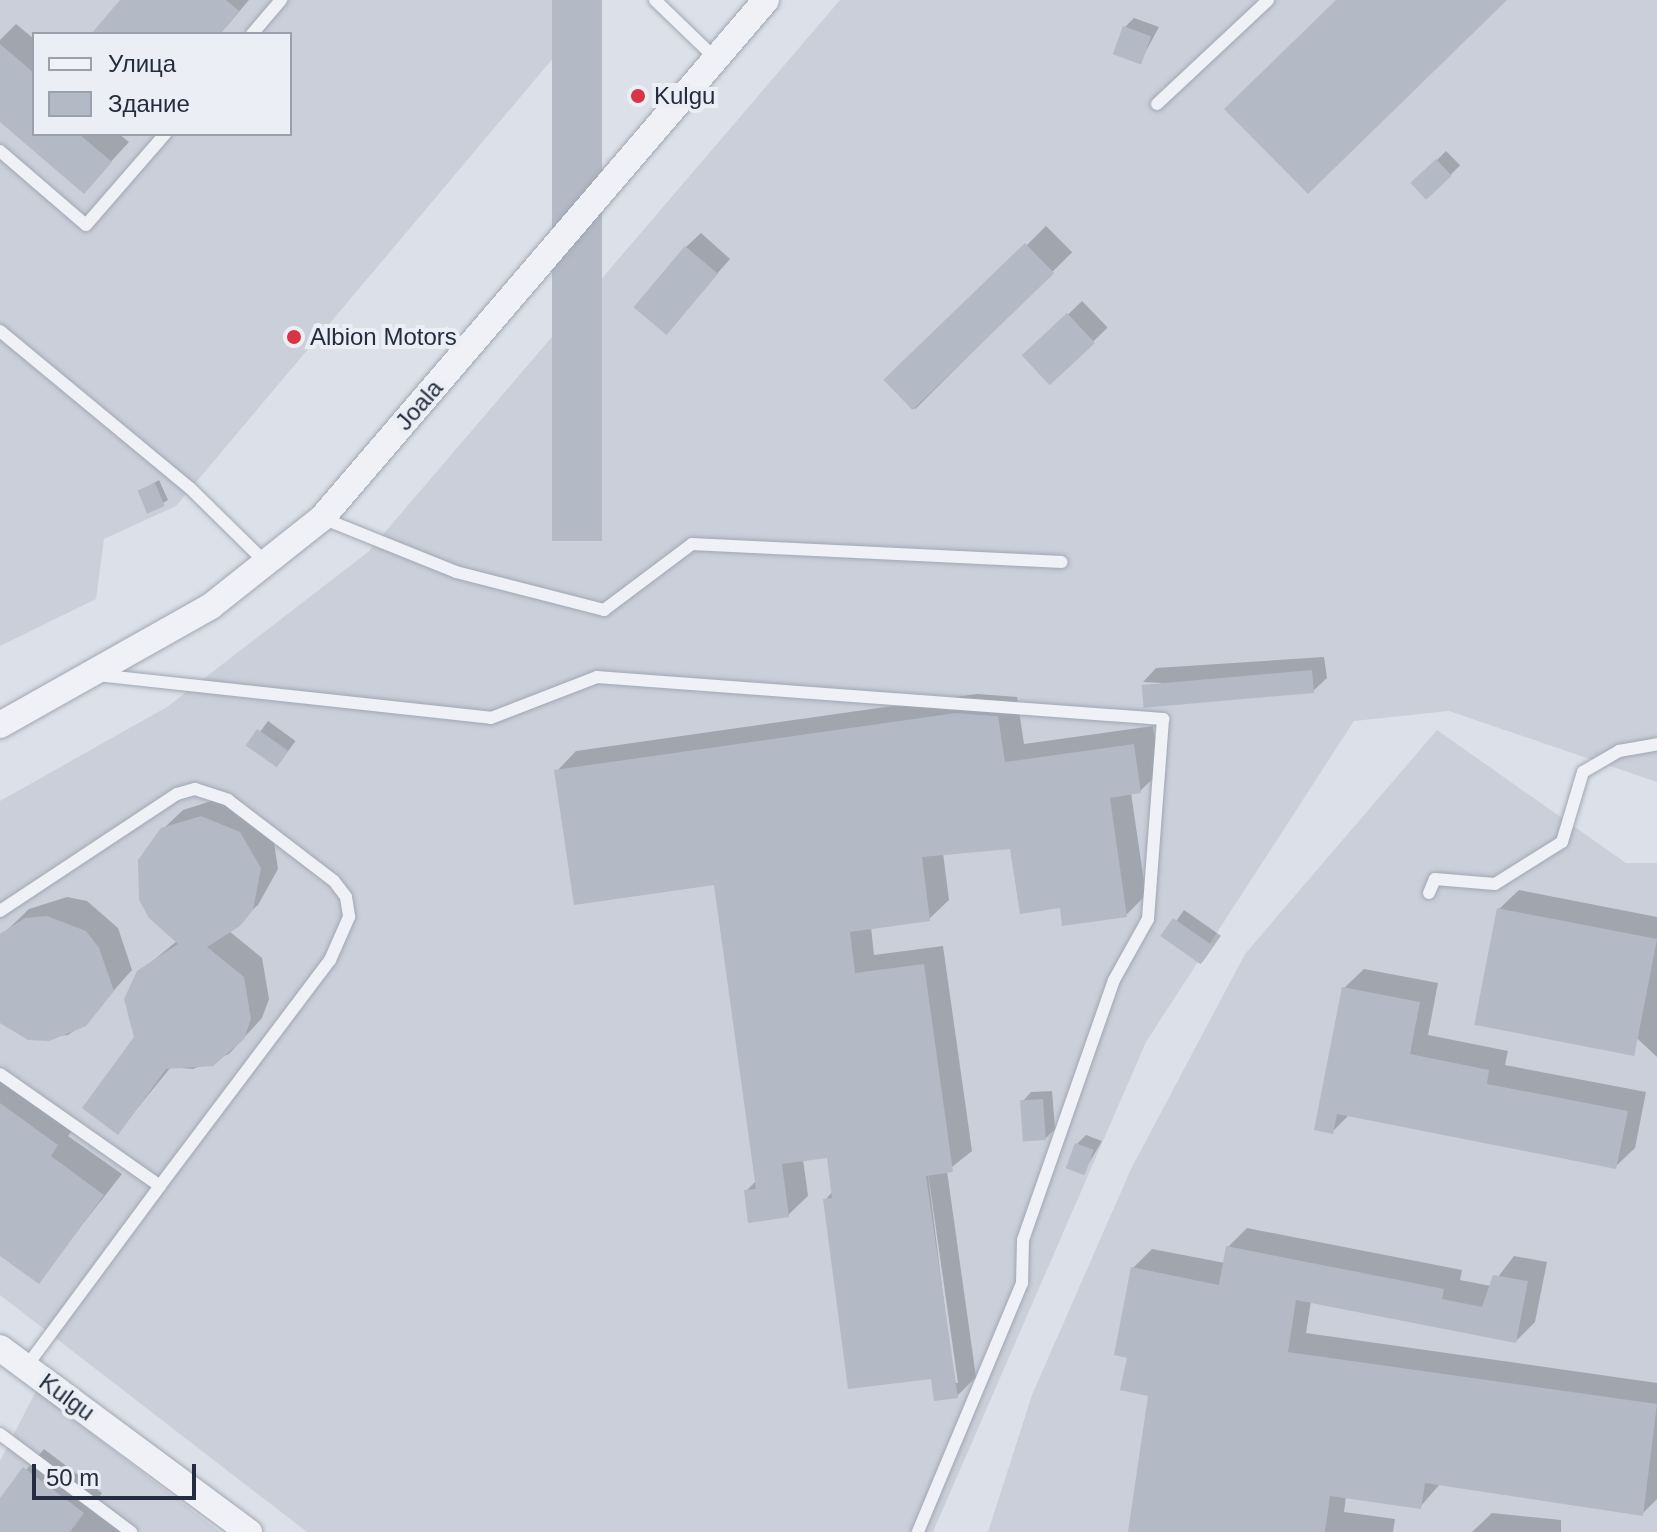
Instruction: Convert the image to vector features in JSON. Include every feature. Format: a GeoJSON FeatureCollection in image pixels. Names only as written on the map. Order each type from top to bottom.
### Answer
{"type":"FeatureCollection","features":[{"type":"Feature","properties":{"kind":"street","name":"Joala"},"geometry":{"type":"LineString","coordinates":[[0,725],[211,606],[322,518],[766,0]]}},
{"type":"Feature","properties":{"kind":"street","name":"Kulgu"},"geometry":{"type":"LineString","coordinates":[[0,1350],[249,1532]]}},
{"type":"Feature","properties":{"kind":"lane"},"geometry":{"type":"LineString","coordinates":[[254,32],[281,0]]}},
{"type":"Feature","properties":{"kind":"lane"},"geometry":{"type":"LineString","coordinates":[[655,0],[716,59]]}},
{"type":"Feature","properties":{"kind":"lane"},"geometry":{"type":"LineString","coordinates":[[1157,104],[1268,0]]}},
{"type":"Feature","properties":{"kind":"lane"},"geometry":{"type":"LineString","coordinates":[[0,151],[86,225],[163,136]]}},
{"type":"Feature","properties":{"kind":"lane"},"geometry":{"type":"LineString","coordinates":[[0,331],[190,488],[266,563]]}},
{"type":"Feature","properties":{"kind":"lane"},"geometry":{"type":"LineString","coordinates":[[322,518],[456,572],[604,610],[692,544],[1062,562]]}},
{"type":"Feature","properties":{"kind":"lane"},"geometry":{"type":"LineString","coordinates":[[92,674],[491,718],[597,677],[1163,719],[1148,919],[1114,980],[1028,1226],[1022,1283],[918,1532]]}},
{"type":"Feature","properties":{"kind":"lane"},"geometry":{"type":"LineString","coordinates":[[1429,893],[1435,879],[1495,884],[1562,842],[1583,772],[1619,751],[1657,744]]}},
{"type":"Feature","properties":{"kind":"lane"},"geometry":{"type":"LineString","coordinates":[[0,911],[177,794],[195,789],[228,800],[342,890],[349,917],[341,943],[26,1367]]}},
{"type":"Feature","properties":{"kind":"lane"},"geometry":{"type":"LineString","coordinates":[[0,1074],[160,1186]]}},
{"type":"Feature","properties":{"kind":"lane"},"geometry":{"type":"LineString","coordinates":[[0,1434],[131,1532]]}},
{"type":"Feature","properties":{"kind":"shaded area"},"geometry":{"type":"Polygon","coordinates":[[[0,0],[602,0],[176,506],[104,539],[96,599],[0,646],[0,0]]]}},
{"type":"Feature","properties":{"kind":"shaded area"},"geometry":{"type":"Polygon","coordinates":[[[840,0],[1657,0],[1657,782],[1449,711],[1354,721],[1146,1042],[933,1532],[307,1532],[0,1295],[0,801],[167,707],[368,552],[840,0]]]}},
{"type":"Feature","properties":{"kind":"shaded area"},"geometry":{"type":"Polygon","coordinates":[[[1437,730],[1626,863],[1657,863],[1657,1532],[988,1532],[1032,1395],[1131,1169],[1245,954],[1437,730]]]}},
{"type":"Feature","properties":{"kind":"shaded area"},"geometry":{"type":"Polygon","coordinates":[[[36,1391],[220,1532],[0,1532],[0,1461],[36,1391]]]}},
{"type":"Feature","properties":{"kind":"building"},"geometry":{"type":"Polygon","coordinates":[[[120,0],[226,0],[239,11],[222,32],[93,32],[120,0]]]}},
{"type":"Feature","properties":{"kind":"building"},"geometry":{"type":"Polygon","coordinates":[[[552,0],[602,0],[602,541],[552,541],[552,0]]]}},
{"type":"Feature","properties":{"kind":"building"},"geometry":{"type":"Polygon","coordinates":[[[1336,0],[1507,0],[1308,194],[1224,109],[1336,0]]]}},
{"type":"Feature","properties":{"kind":"building"},"geometry":{"type":"Polygon","coordinates":[[[1123,26],[1151,36],[1141,64],[1113,54],[1123,26]]]}},
{"type":"Feature","properties":{"kind":"building"},"geometry":{"type":"Polygon","coordinates":[[[0,44],[32,71],[32,136],[81,136],[112,162],[84,194],[0,122],[0,44]]]}},
{"type":"Feature","properties":{"kind":"building"},"geometry":{"type":"Polygon","coordinates":[[[1436,159],[1452,176],[1426,200],[1410,183],[1436,159]]]}},
{"type":"Feature","properties":{"kind":"building"},"geometry":{"type":"Polygon","coordinates":[[[1025,243],[1054,273],[912,410],[883,380],[1025,243]]]}},
{"type":"Feature","properties":{"kind":"building"},"geometry":{"type":"Polygon","coordinates":[[[685,246],[718,274],[667,335],[634,307],[685,246]]]}},
{"type":"Feature","properties":{"kind":"building"},"geometry":{"type":"Polygon","coordinates":[[[1067,313],[1095,343],[1050,385],[1022,355],[1067,313]]]}},
{"type":"Feature","properties":{"kind":"building"},"geometry":{"type":"Polygon","coordinates":[[[155,483],[165,506],[147,513],[138,490],[155,483]]]}},
{"type":"Feature","properties":{"kind":"building"},"geometry":{"type":"Polygon","coordinates":[[[1312,670],[1314,693],[1144,708],[1142,685],[1312,670]]]}},
{"type":"Feature","properties":{"kind":"building"},"geometry":{"type":"Polygon","coordinates":[[[956,713],[998,716],[1005,762],[1134,744],[1141,793],[1110,798],[1127,917],[1062,926],[1060,908],[1020,914],[1010,849],[922,857],[930,921],[850,932],[855,973],[924,964],[953,1172],[926,1176],[958,1398],[934,1401],[931,1379],[848,1389],[823,1199],[832,1198],[827,1158],[782,1164],[789,1217],[748,1223],[744,1190],[756,1189],[714,885],[574,905],[554,770],[956,713]]]}},
{"type":"Feature","properties":{"kind":"building"},"geometry":{"type":"Polygon","coordinates":[[[257,729],[288,751],[277,767],[246,745],[257,729]]]}},
{"type":"Feature","properties":{"kind":"building"},"geometry":{"type":"Polygon","coordinates":[[[201,816],[240,832],[261,868],[253,910],[240,926],[207,947],[244,977],[251,1019],[244,1039],[213,1066],[166,1069],[118,1135],[82,1108],[134,1037],[124,999],[137,971],[178,944],[149,918],[139,900],[138,860],[161,828],[201,816]]]}},
{"type":"Feature","properties":{"kind":"building"},"geometry":{"type":"Polygon","coordinates":[[[1497,908],[1657,939],[1634,1056],[1474,1025],[1497,908]]]}},
{"type":"Feature","properties":{"kind":"building"},"geometry":{"type":"Polygon","coordinates":[[[47,916],[86,931],[99,948],[114,991],[86,1026],[49,1041],[28,1040],[0,1023],[0,934],[25,918],[47,916]]]}},
{"type":"Feature","properties":{"kind":"building"},"geometry":{"type":"Polygon","coordinates":[[[1173,918],[1213,946],[1201,964],[1160,936],[1173,918]]]}},
{"type":"Feature","properties":{"kind":"building"},"geometry":{"type":"Polygon","coordinates":[[[1342,987],[1420,1002],[1410,1054],[1489,1070],[1487,1084],[1628,1111],[1616,1169],[1337,1114],[1333,1134],[1314,1130],[1342,987]]]}},
{"type":"Feature","properties":{"kind":"building"},"geometry":{"type":"Polygon","coordinates":[[[1043,1099],[1046,1140],[1023,1142],[1020,1101],[1043,1099]]]}},
{"type":"Feature","properties":{"kind":"building"},"geometry":{"type":"Polygon","coordinates":[[[0,1103],[58,1145],[51,1156],[104,1195],[39,1284],[0,1256],[0,1103]]]}},
{"type":"Feature","properties":{"kind":"building"},"geometry":{"type":"Polygon","coordinates":[[[1075,1143],[1094,1150],[1085,1175],[1066,1168],[1075,1143]]]}},
{"type":"Feature","properties":{"kind":"building"},"geometry":{"type":"Polygon","coordinates":[[[1226,1246],[1444,1289],[1442,1299],[1482,1307],[1493,1275],[1528,1281],[1516,1343],[1296,1300],[1288,1352],[1657,1404],[1643,1516],[1425,1483],[1421,1509],[1330,1496],[1325,1532],[1128,1532],[1148,1396],[1120,1390],[1127,1358],[1114,1355],[1131,1267],[1219,1285],[1226,1246]]]}},
{"type":"Feature","properties":{"kind":"building"},"geometry":{"type":"Polygon","coordinates":[[[23,1467],[84,1513],[70,1532],[0,1532],[0,1498],[23,1467]]]}},
{"type":"Feature","properties":{"kind":"place","name":"Kulgu"},"geometry":{"type":"Point","coordinates":[638,96]}},
{"type":"Feature","properties":{"kind":"place","name":"Albion Motors"},"geometry":{"type":"Point","coordinates":[294,337]}}]}
